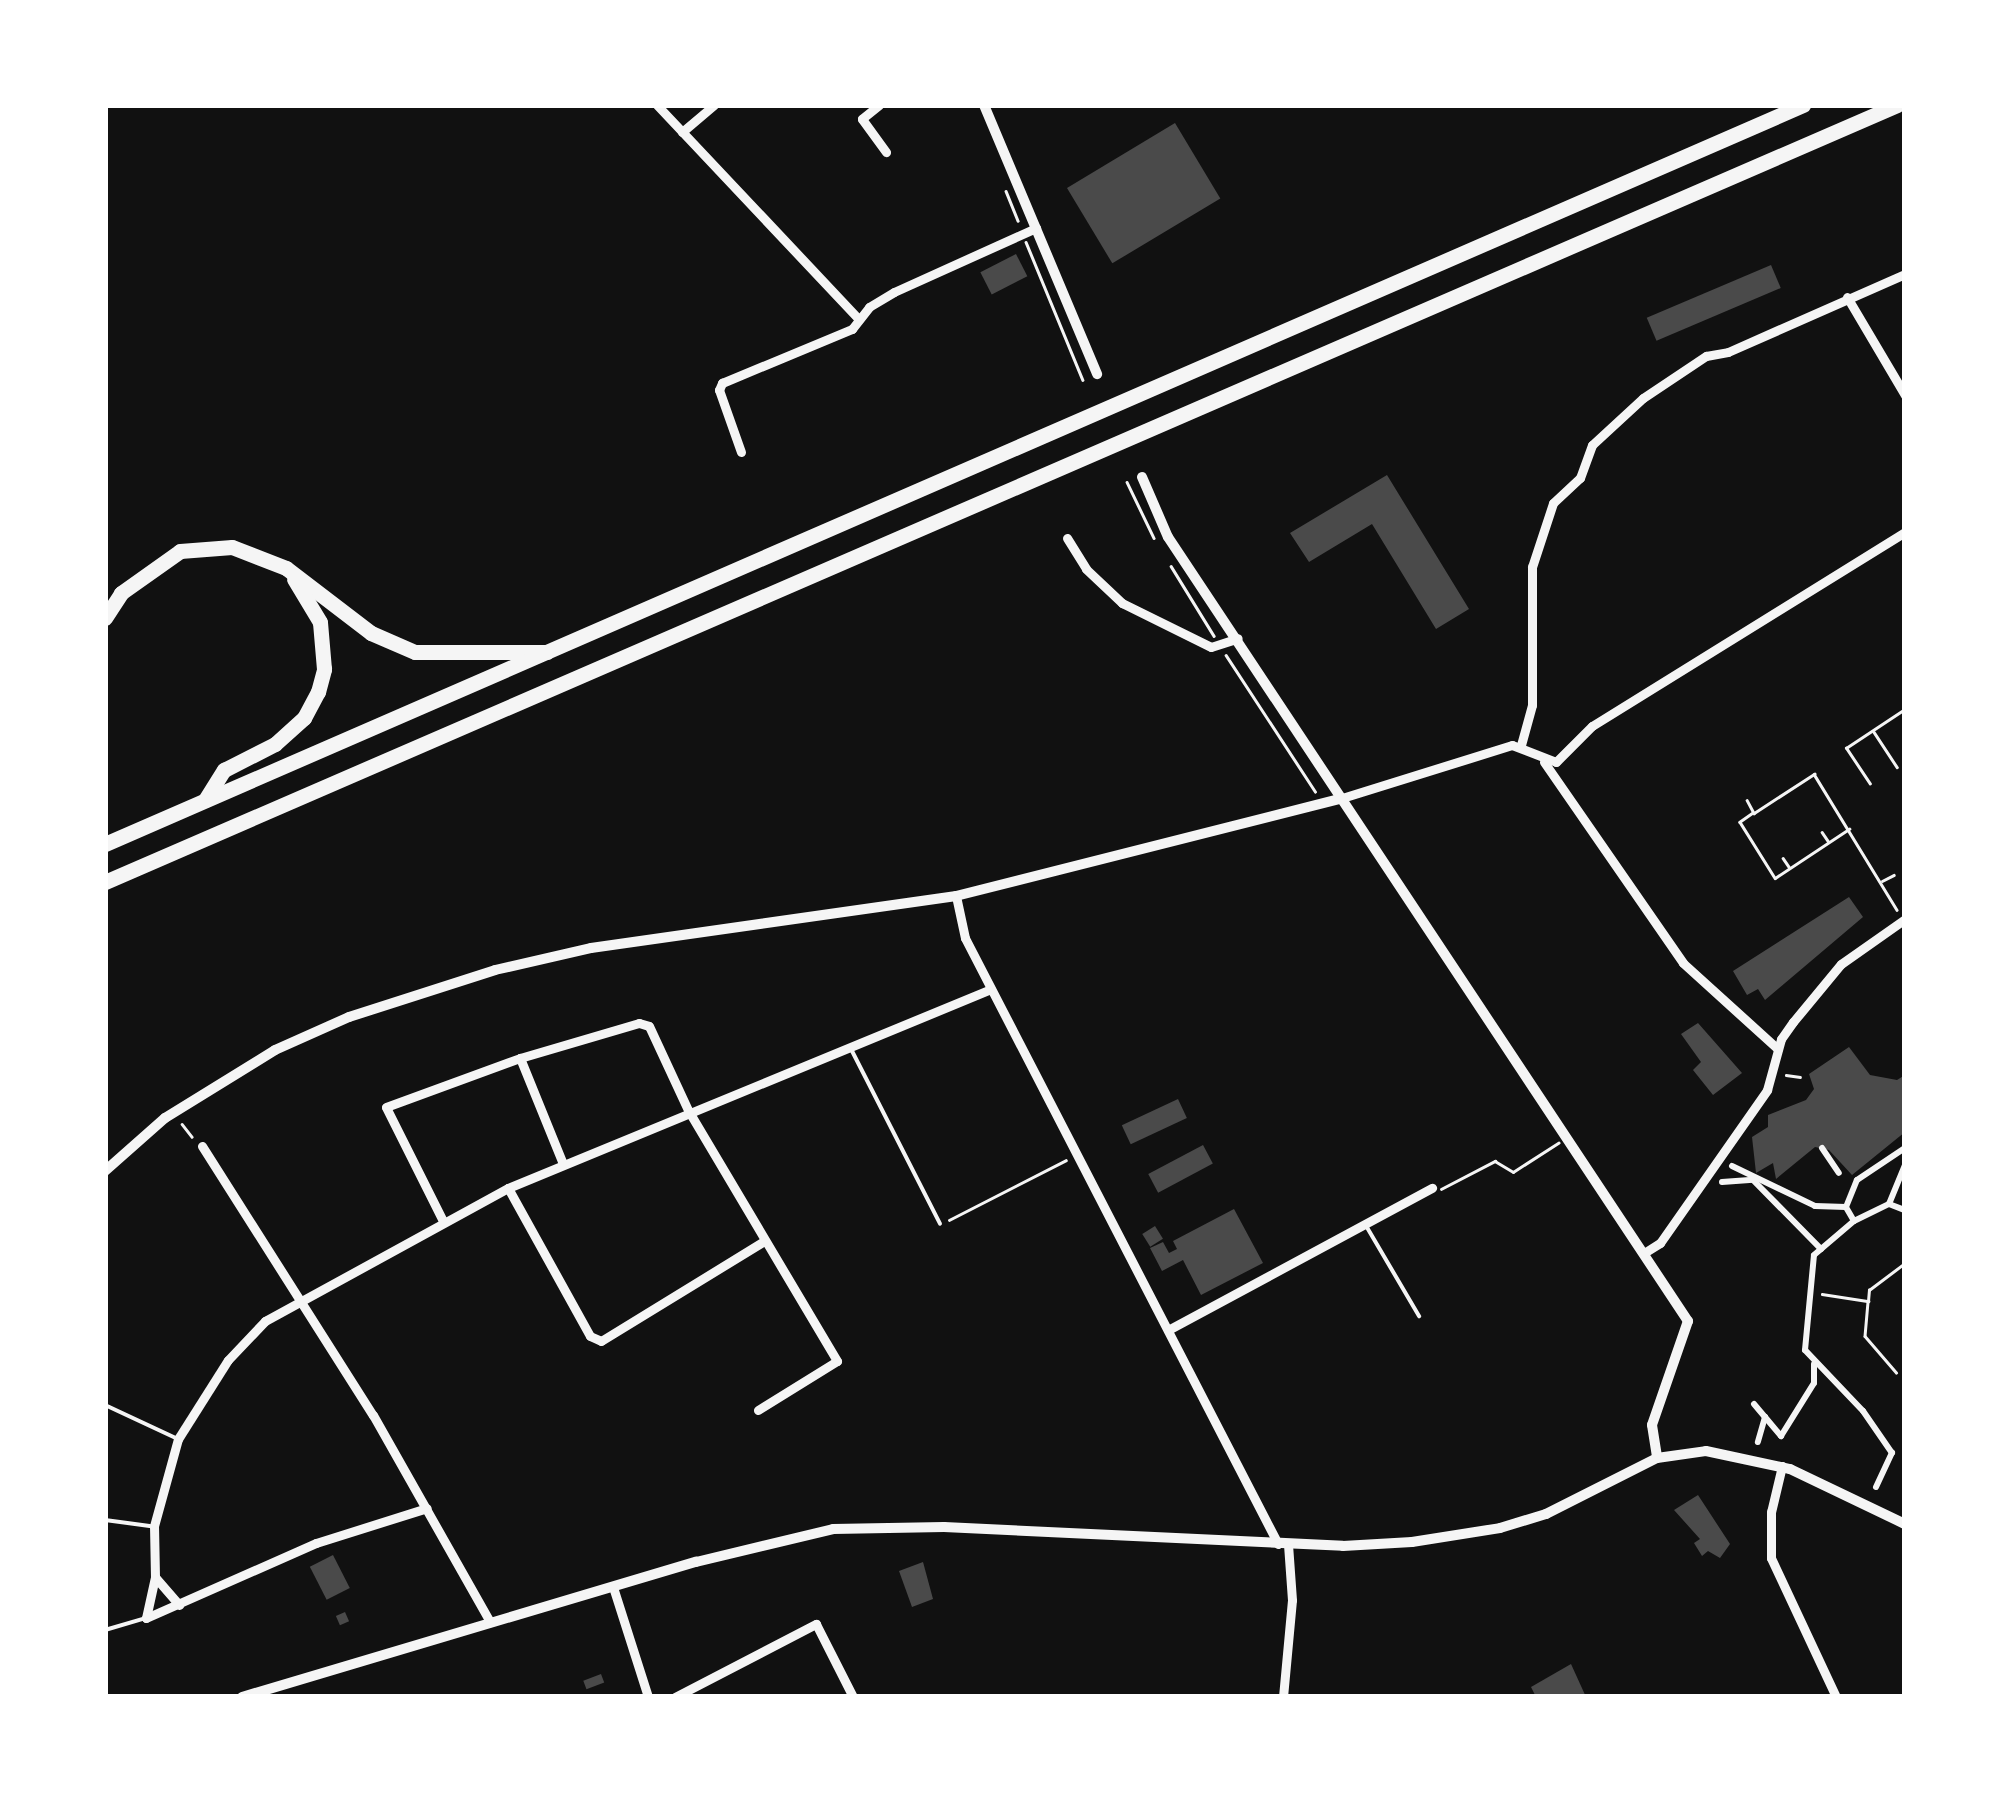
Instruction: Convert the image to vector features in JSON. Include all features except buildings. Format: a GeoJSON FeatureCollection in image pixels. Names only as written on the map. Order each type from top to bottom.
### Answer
{"type":"FeatureCollection","features":[{"type":"Feature","properties":{"kind":"highway"},"geometry":{"type":"LineString","coordinates":[[105,844],[1803,105]]}},
{"type":"Feature","properties":{"kind":"highway"},"geometry":{"type":"LineString","coordinates":[[105,882],[1897,105]]}},
{"type":"Feature","properties":{"kind":"highway"},"geometry":{"type":"LineString","coordinates":[[105,618],[121,594],[180,552],[232,547],[286,568],[371,633],[415,652],[441,657],[506,647],[551,652]]}},
{"type":"Feature","properties":{"kind":"highway"},"geometry":{"type":"LineString","coordinates":[[203,802],[224,770],[275,744],[304,718],[318,692],[324,669],[320,622],[286,568]]}},
{"type":"Feature","properties":{"kind":"street"},"geometry":{"type":"LineString","coordinates":[[657,105],[859,319]]}},
{"type":"Feature","properties":{"kind":"street"},"geometry":{"type":"LineString","coordinates":[[682,132],[714,105]]}},
{"type":"Feature","properties":{"kind":"street"},"geometry":{"type":"LineString","coordinates":[[879,105],[862,118],[886,152]]}},
{"type":"Feature","properties":{"kind":"street"},"geometry":{"type":"LineString","coordinates":[[984,105],[1097,374]]}},
{"type":"Feature","properties":{"kind":"street"},"geometry":{"type":"LineString","coordinates":[[741,452],[719,390],[722,384],[852,330],[859,319],[894,292],[1036,228]]}},
{"type":"Feature","properties":{"kind":"street"},"geometry":{"type":"LineString","coordinates":[[1521,745],[1532,712],[1532,567],[1553,504],[1580,478],[1585,454],[1675,374],[1905,274]]}},
{"type":"Feature","properties":{"kind":"street"},"geometry":{"type":"LineString","coordinates":[[1847,297],[1905,395]]}},
{"type":"Feature","properties":{"kind":"street"},"geometry":{"type":"LineString","coordinates":[[1142,477],[1168,537],[1688,1321],[1652,1425],[1657,1458]]}},
{"type":"Feature","properties":{"kind":"street"},"geometry":{"type":"LineString","coordinates":[[1542,760],[1563,758],[1592,726],[1905,532]]}},
{"type":"Feature","properties":{"kind":"street"},"geometry":{"type":"LineString","coordinates":[[1067,538],[1086,569],[1122,603],[1211,648],[1238,638]]}},
{"type":"Feature","properties":{"kind":"street"},"geometry":{"type":"LineString","coordinates":[[1521,745],[1542,760],[1564,788],[1683,963],[1778,1050]]}},
{"type":"Feature","properties":{"kind":"street"},"geometry":{"type":"LineString","coordinates":[[105,1172],[218,1080],[349,1017],[422,993],[592,948],[956,896],[1342,798],[1521,745]]}},
{"type":"Feature","properties":{"kind":"street"},"geometry":{"type":"LineString","coordinates":[[1563,758],[1564,788]]}},
{"type":"Feature","properties":{"kind":"street"},"geometry":{"type":"LineString","coordinates":[[956,896],[965,938],[1283,1544],[1292,1600],[1283,1697]]}},
{"type":"Feature","properties":{"kind":"street"},"geometry":{"type":"LineString","coordinates":[[1644,1253],[1660,1242],[1762,1098],[1778,1050],[1841,964],[1904,920]]}},
{"type":"Feature","properties":{"kind":"street"},"geometry":{"type":"LineString","coordinates":[[146,1618],[155,1577],[154,1526],[178,1439],[245,1340],[286,1306],[302,1302],[508,1188],[688,1110],[991,989]]}},
{"type":"Feature","properties":{"kind":"street"},"geometry":{"type":"LineString","coordinates":[[442,1222],[386,1107],[520,1058],[638,1023],[650,1026],[688,1110],[837,1361],[758,1410]]}},
{"type":"Feature","properties":{"kind":"street"},"geometry":{"type":"LineString","coordinates":[[520,1058],[563,1164]]}},
{"type":"Feature","properties":{"kind":"street"},"geometry":{"type":"LineString","coordinates":[[202,1146],[427,1508],[490,1622]]}},
{"type":"Feature","properties":{"kind":"street"},"geometry":{"type":"LineString","coordinates":[[1822,1148],[1844,1175],[1857,1180]]}},
{"type":"Feature","properties":{"kind":"street"},"geometry":{"type":"LineString","coordinates":[[1846,1207],[1857,1180],[1905,1148]]}},
{"type":"Feature","properties":{"kind":"street"},"geometry":{"type":"LineString","coordinates":[[1876,1486],[1892,1453],[1864,1411],[1814,1364],[1806,1350],[1814,1256],[1854,1221],[1889,1204],[1905,1165]]}},
{"type":"Feature","properties":{"kind":"street"},"geometry":{"type":"LineString","coordinates":[[1732,1166],[1754,1180],[1815,1206],[1846,1207]]}},
{"type":"Feature","properties":{"kind":"street"},"geometry":{"type":"LineString","coordinates":[[1722,1182],[1754,1180],[1821,1249]]}},
{"type":"Feature","properties":{"kind":"street"},"geometry":{"type":"LineString","coordinates":[[508,1188],[590,1336],[601,1341],[764,1242]]}},
{"type":"Feature","properties":{"kind":"street"},"geometry":{"type":"LineString","coordinates":[[1168,1330],[1432,1188]]}},
{"type":"Feature","properties":{"kind":"street"},"geometry":{"type":"LineString","coordinates":[[1889,1204],[1905,1210]]}},
{"type":"Feature","properties":{"kind":"street"},"geometry":{"type":"LineString","coordinates":[[1846,1207],[1854,1221]]}},
{"type":"Feature","properties":{"kind":"street"},"geometry":{"type":"LineString","coordinates":[[1754,1404],[1780,1436],[1814,1383],[1814,1364]]}},
{"type":"Feature","properties":{"kind":"street"},"geometry":{"type":"LineString","coordinates":[[1758,1442],[1765,1417]]}},
{"type":"Feature","properties":{"kind":"street"},"geometry":{"type":"LineString","coordinates":[[242,1697],[490,1622],[833,1529],[930,1527],[1353,1546],[1480,1533],[1546,1514],[1657,1458],[1720,1451],[1782,1466],[1905,1524]]}},
{"type":"Feature","properties":{"kind":"street"},"geometry":{"type":"LineString","coordinates":[[1782,1466],[1771,1512],[1771,1558],[1835,1694]]}},
{"type":"Feature","properties":{"kind":"street"},"geometry":{"type":"LineString","coordinates":[[146,1618],[316,1543],[427,1508]]}},
{"type":"Feature","properties":{"kind":"street"},"geometry":{"type":"LineString","coordinates":[[155,1577],[179,1605]]}},
{"type":"Feature","properties":{"kind":"street"},"geometry":{"type":"LineString","coordinates":[[614,1587],[648,1697]]}},
{"type":"Feature","properties":{"kind":"street"},"geometry":{"type":"LineString","coordinates":[[676,1697],[816,1624],[853,1697]]}},
{"type":"Feature","properties":{"kind":"lane"},"geometry":{"type":"LineString","coordinates":[[849,1045],[940,1224]]}},
{"type":"Feature","properties":{"kind":"lane"},"geometry":{"type":"LineString","coordinates":[[1364,1224],[1419,1316]]}},
{"type":"Feature","properties":{"kind":"lane"},"geometry":{"type":"LineString","coordinates":[[105,1405],[178,1439]]}},
{"type":"Feature","properties":{"kind":"lane"},"geometry":{"type":"LineString","coordinates":[[105,1520],[154,1526]]}},
{"type":"Feature","properties":{"kind":"lane"},"geometry":{"type":"LineString","coordinates":[[105,1630],[146,1618]]}},
{"type":"Feature","properties":{"kind":"path"},"geometry":{"type":"LineString","coordinates":[[1870,784],[1846,748],[1905,710]]}},
{"type":"Feature","properties":{"kind":"path"},"geometry":{"type":"LineString","coordinates":[[1873,730],[1898,766]]}},
{"type":"Feature","properties":{"kind":"path"},"geometry":{"type":"LineString","coordinates":[[1849,829],[1775,878],[1740,822],[1814,774],[1849,829],[1904,920]]}},
{"type":"Feature","properties":{"kind":"path"},"geometry":{"type":"LineString","coordinates":[[1746,800],[1754,812]]}},
{"type":"Feature","properties":{"kind":"path"},"geometry":{"type":"LineString","coordinates":[[1822,832],[1829,842]]}},
{"type":"Feature","properties":{"kind":"path"},"geometry":{"type":"LineString","coordinates":[[1783,858],[1790,868]]}},
{"type":"Feature","properties":{"kind":"path"},"geometry":{"type":"LineString","coordinates":[[1881,882],[1894,875]]}},
{"type":"Feature","properties":{"kind":"path"},"geometry":{"type":"LineString","coordinates":[[1786,1075],[1800,1077]]}},
{"type":"Feature","properties":{"kind":"path"},"geometry":{"type":"LineString","coordinates":[[181,1122],[188,1132]]}},
{"type":"Feature","properties":{"kind":"path"},"geometry":{"type":"LineString","coordinates":[[1432,1188],[1451,1189],[1495,1161],[1513,1172],[1568,1136]]}},
{"type":"Feature","properties":{"kind":"path"},"geometry":{"type":"LineString","coordinates":[[940,1224],[1076,1155]]}},
{"type":"Feature","properties":{"kind":"path"},"geometry":{"type":"LineString","coordinates":[[1896,1372],[1865,1336],[1870,1290],[1905,1263]]}},
{"type":"Feature","properties":{"kind":"path"},"geometry":{"type":"LineString","coordinates":[[1811,1293],[1868,1301]]}}]}
